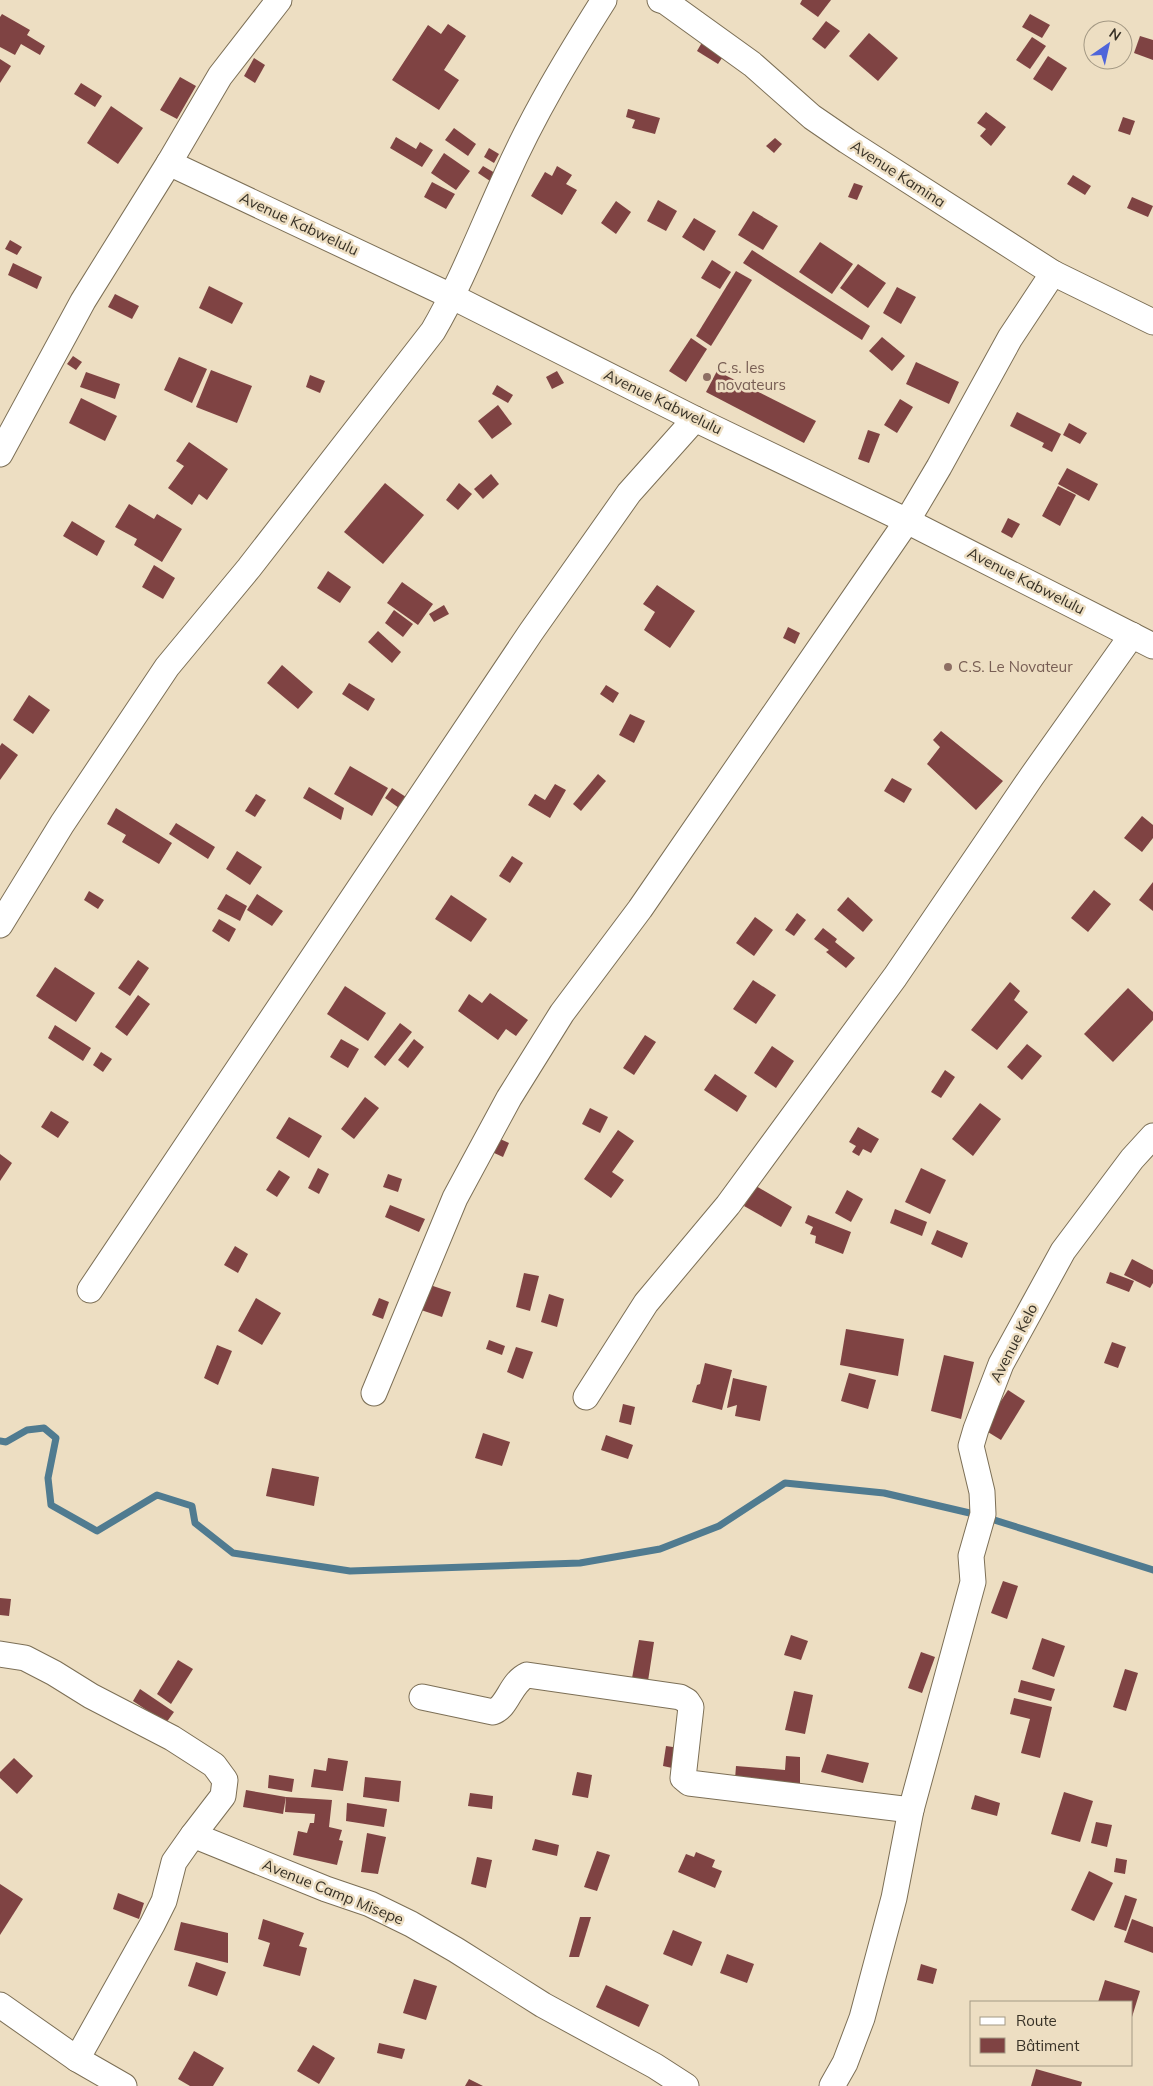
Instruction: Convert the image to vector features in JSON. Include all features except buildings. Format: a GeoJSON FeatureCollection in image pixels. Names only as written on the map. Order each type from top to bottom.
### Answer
{"type":"FeatureCollection","features":[{"type":"Feature","properties":{"kind":"street"},"geometry":{"type":"LineString","coordinates":[[0,454],[9,416],[170,163],[220,76],[280,0]]}},
{"type":"Feature","properties":{"kind":"street"},"geometry":{"type":"LineString","coordinates":[[0,925],[62,824],[167,667],[249,568],[433,331],[453,297],[511,166],[563,65],[604,0]]}},
{"type":"Feature","properties":{"kind":"street","name":"Avenue Kamina"},"geometry":{"type":"LineString","coordinates":[[660,0],[680,12],[752,64],[812,118],[1053,273],[1153,322]]}},
{"type":"Feature","properties":{"kind":"street","name":"Avenue Kabwelulu"},"geometry":{"type":"LineString","coordinates":[[170,163],[453,297],[695,419],[907,521],[1142,641]]}},
{"type":"Feature","properties":{"kind":"street"},"geometry":{"type":"LineString","coordinates":[[374,1393],[455,1198],[509,1098],[562,1012],[640,909],[907,521],[1010,338],[1053,273]]}},
{"type":"Feature","properties":{"kind":"street"},"geometry":{"type":"LineString","coordinates":[[90,1290],[554,600],[629,493],[695,419]]}},
{"type":"Feature","properties":{"kind":"street"},"geometry":{"type":"LineString","coordinates":[[586,1397],[646,1303],[728,1205],[890,985],[1032,776],[1142,641]]}},
{"type":"Feature","properties":{"kind":"street","name":"Avenue Kelo"},"geometry":{"type":"LineString","coordinates":[[832,2086],[845,2063],[862,2018],[894,1898],[911,1810],[973,1582],[971,1556],[982,1514],[982,1492],[971,1446],[976,1429],[1001,1364],[1062,1251],[1132,1159],[1153,1136]]}},
{"type":"Feature","properties":{"kind":"street"},"geometry":{"type":"LineString","coordinates":[[0,1654],[25,1658],[91,1696],[172,1738],[214,1765],[225,1780],[223,1796],[174,1862],[164,1901],[77,2058]]}},
{"type":"Feature","properties":{"kind":"street"},"geometry":{"type":"LineString","coordinates":[[422,1697],[493,1712],[501,1707],[520,1678],[527,1675],[680,1697],[687,1701],[691,1707],[683,1778],[689,1782],[911,1810]]}},
{"type":"Feature","properties":{"kind":"street","name":"Avenue Camp Misepe"},"geometry":{"type":"LineString","coordinates":[[194,1835],[326,1890],[370,1904],[411,1924],[544,2005],[655,2066],[686,2086]]}},
{"type":"Feature","properties":{"kind":"street"},"geometry":{"type":"LineString","coordinates":[[0,2005],[77,2058],[124,2086]]}},
{"type":"Feature","properties":{"kind":"waterway"},"geometry":{"type":"LineString","coordinates":[[0,1441],[6,1442],[27,1430],[44,1428],[56,1438],[48,1478],[51,1505],[97,1531],[157,1495],[192,1506],[195,1523],[233,1553],[350,1571],[580,1563],[660,1549],[719,1526],[785,1483],[884,1493],[974,1514]]}},
{"type":"Feature","properties":{"kind":"waterway"},"geometry":{"type":"LineString","coordinates":[[988,1518],[1153,1570]]}},
{"type":"Feature","properties":{"kind":"place","name":"C.s. les novateurs"},"geometry":{"type":"Point","coordinates":[707,377]}},
{"type":"Feature","properties":{"kind":"place","name":"C.S. Le Novateur"},"geometry":{"type":"Point","coordinates":[948,667]}}]}
